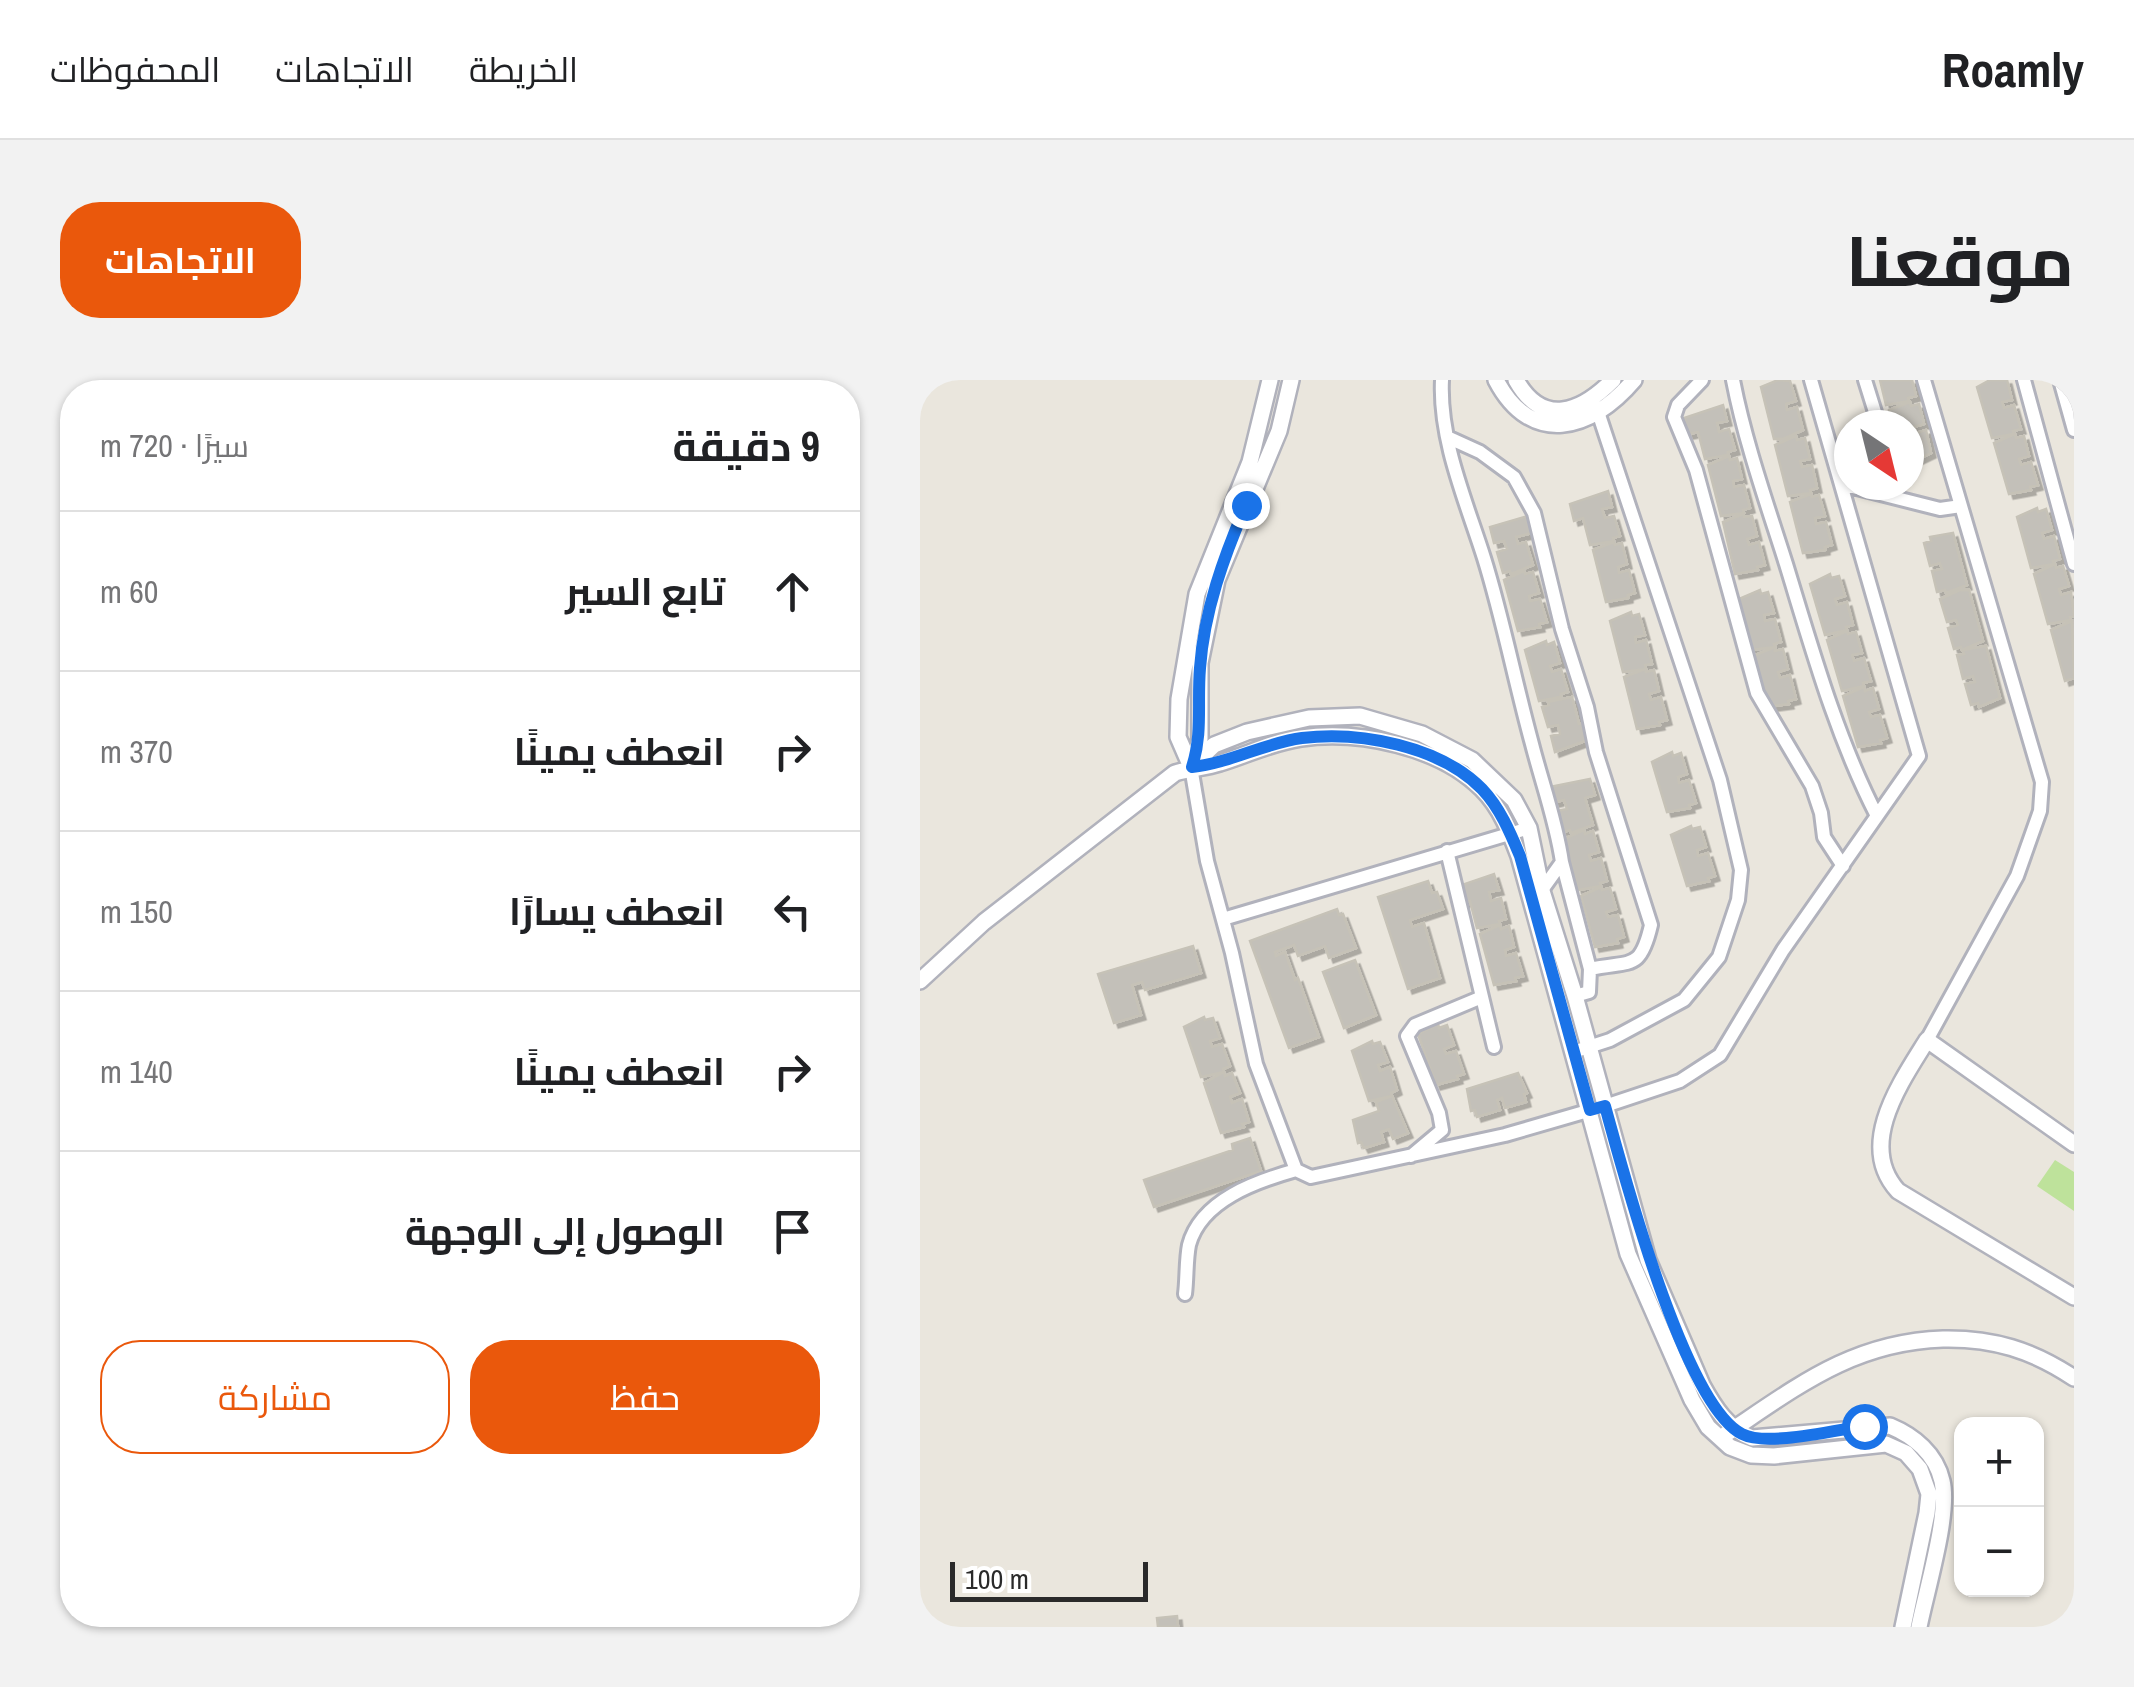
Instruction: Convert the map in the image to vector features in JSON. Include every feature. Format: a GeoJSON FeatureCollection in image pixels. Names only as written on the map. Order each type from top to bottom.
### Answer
{"type":"FeatureCollection","features":[{"type":"Feature","properties":{"kind":"street"},"geometry":{"type":"LineString","coordinates":[[1270,380],[1250,462],[1196,594],[1179,698],[1178,737],[1192,767],[1207,861],[1256,1064],[1296,1170]]}},
{"type":"Feature","properties":{"kind":"street"},"geometry":{"type":"LineString","coordinates":[[1192,767],[1200,739],[1200,663],[1217,580],[1279,431],[1291,380]]}},
{"type":"Feature","properties":{"kind":"street"},"geometry":{"type":"LineString","coordinates":[[1442,380],[1440,410],[1495,593],[1590,968],[1588,992],[1575,996]]}},
{"type":"Feature","properties":{"kind":"street"},"geometry":{"type":"LineString","coordinates":[[1496,380],[1520,415],[1534,422],[1565,423],[1622,394],[1634,380]]}},
{"type":"Feature","properties":{"kind":"street"},"geometry":{"type":"LineString","coordinates":[[1516,380],[1533,403],[1564,410],[1596,406],[1613,380]]}},
{"type":"Feature","properties":{"kind":"street"},"geometry":{"type":"LineString","coordinates":[[1702,380],[1678,405],[1674,417],[1711,519],[1757,693],[1812,786],[1824,836],[1843,866]]}},
{"type":"Feature","properties":{"kind":"street"},"geometry":{"type":"LineString","coordinates":[[1732,380],[1834,714],[1859,781],[1878,816]]}},
{"type":"Feature","properties":{"kind":"street"},"geometry":{"type":"LineString","coordinates":[[1811,380],[1834,460]]}},
{"type":"Feature","properties":{"kind":"street"},"geometry":{"type":"LineString","coordinates":[[1865,380],[1874,410]]}},
{"type":"Feature","properties":{"kind":"street"},"geometry":{"type":"LineString","coordinates":[[1924,380],[2042,782],[2040,811],[2017,876],[1904,1077],[1885,1121],[1881,1156],[1889,1180],[1906,1196],[2074,1297]]}},
{"type":"Feature","properties":{"kind":"street"},"geometry":{"type":"LineString","coordinates":[[2024,380],[2074,564]]}},
{"type":"Feature","properties":{"kind":"street"},"geometry":{"type":"LineString","coordinates":[[2060,380],[2074,430]]}},
{"type":"Feature","properties":{"kind":"street"},"geometry":{"type":"LineString","coordinates":[[1581,1049],[1628,1032],[1674,1006],[1703,978],[1719,957],[1738,900],[1741,870],[1720,780],[1596,406]]}},
{"type":"Feature","properties":{"kind":"street"},"geometry":{"type":"LineString","coordinates":[[1447,437],[1480,452],[1514,478],[1534,513],[1596,752],[1651,925],[1645,952],[1633,962],[1590,968]]}},
{"type":"Feature","properties":{"kind":"street"},"geometry":{"type":"LineString","coordinates":[[1186,1294],[1190,1244],[1206,1214],[1256,1181],[1296,1170],[1311,1177],[1505,1135],[1680,1082],[1720,1055],[1783,950],[1919,756],[1846,500]]}},
{"type":"Feature","properties":{"kind":"street"},"geometry":{"type":"LineString","coordinates":[[1906,500],[1940,508],[1961,506]]}},
{"type":"Feature","properties":{"kind":"street"},"geometry":{"type":"LineString","coordinates":[[1192,767],[1214,745],[1248,732],[1309,718],[1360,716],[1422,734],[1472,760],[1514,800],[1530,828],[1536,896],[1597,1108],[1628,1254],[1676,1372],[1708,1427],[1727,1433],[1764,1439],[1890,1426],[1908,1434],[1923,1448],[1943,1482],[1942,1517],[1918,1627]]}},
{"type":"Feature","properties":{"kind":"street"},"geometry":{"type":"LineString","coordinates":[[920,981],[984,922],[1175,773],[1302,738],[1374,740],[1426,754],[1466,777],[1481,788],[1504,818],[1575,996],[1581,1049]]}},
{"type":"Feature","properties":{"kind":"street"},"geometry":{"type":"LineString","coordinates":[[1223,918],[1530,828]]}},
{"type":"Feature","properties":{"kind":"street"},"geometry":{"type":"LineString","coordinates":[[1447,852],[1494,1047]]}},
{"type":"Feature","properties":{"kind":"street"},"geometry":{"type":"LineString","coordinates":[[1536,896],[1562,862]]}},
{"type":"Feature","properties":{"kind":"street"},"geometry":{"type":"LineString","coordinates":[[1410,1157],[1442,1130],[1439,1113],[1407,1036],[1415,1024],[1482,997]]}},
{"type":"Feature","properties":{"kind":"street"},"geometry":{"type":"LineString","coordinates":[[1927,1040],[2074,1144]]}},
{"type":"Feature","properties":{"kind":"street"},"geometry":{"type":"LineString","coordinates":[[1727,1433],[1828,1368],[1892,1344],[1974,1339],[2001,1343],[2040,1358],[2074,1378]]}},
{"type":"Feature","properties":{"kind":"street"},"geometry":{"type":"LineString","coordinates":[[1727,1433],[1730,1447],[1751,1454],[1774,1456],[1886,1444],[1906,1453],[1920,1469],[1929,1494],[1902,1627]]}},
{"type":"Feature","properties":{"kind":"green space"},"geometry":{"type":"Polygon","coordinates":[[[2055,1160],[2074,1172],[2074,1211],[2037,1186],[2055,1160]]]}},
{"type":"Feature","properties":{"kind":"building"},"geometry":{"type":"Polygon","coordinates":[[[1778,380],[1790,381],[1796,401],[1786,404],[1787,410],[1797,407],[1803,430],[1783,439],[1774,439],[1761,387],[1778,380]]]}},
{"type":"Feature","properties":{"kind":"building"},"geometry":{"type":"Polygon","coordinates":[[[1880,380],[1912,380],[1916,396],[1886,405],[1880,380]]]}},
{"type":"Feature","properties":{"kind":"building"},"geometry":{"type":"Polygon","coordinates":[[[1990,380],[2007,380],[2012,400],[2002,402],[2004,408],[2014,405],[2021,429],[1992,438],[1977,387],[1990,380]]]}},
{"type":"Feature","properties":{"kind":"building"},"geometry":{"type":"Polygon","coordinates":[[[1910,402],[1911,406],[1919,404],[1920,410],[1889,410],[1910,402]]]}},
{"type":"Feature","properties":{"kind":"building"},"geometry":{"type":"Polygon","coordinates":[[[1723,405],[1727,421],[1717,423],[1719,432],[1729,429],[1735,450],[1705,459],[1698,432],[1689,434],[1684,418],[1723,405]]]}},
{"type":"Feature","properties":{"kind":"building"},"geometry":{"type":"Polygon","coordinates":[[[1926,430],[1931,453],[1924,456],[1926,430]]]}},
{"type":"Feature","properties":{"kind":"building"},"geometry":{"type":"Polygon","coordinates":[[[2015,434],[2016,438],[2024,436],[2029,456],[2019,459],[2021,465],[2031,462],[2038,485],[2009,494],[1994,443],[2015,434]]]}},
{"type":"Feature","properties":{"kind":"building"},"geometry":{"type":"Polygon","coordinates":[[[1796,436],[1797,440],[1805,438],[1810,459],[1800,461],[1802,467],[1812,465],[1817,488],[1811,493],[1788,496],[1775,445],[1796,436]]]}},
{"type":"Feature","properties":{"kind":"building"},"geometry":{"type":"Polygon","coordinates":[[[1729,456],[1730,460],[1737,458],[1742,479],[1733,481],[1734,487],[1744,485],[1750,508],[1744,513],[1721,516],[1708,465],[1729,456]]]}},
{"type":"Feature","properties":{"kind":"building"},"geometry":{"type":"Polygon","coordinates":[[[1608,491],[1612,507],[1602,509],[1605,518],[1614,516],[1620,536],[1614,541],[1590,545],[1583,518],[1574,521],[1570,504],[1608,491]]]}},
{"type":"Feature","properties":{"kind":"building"},"geometry":{"type":"Polygon","coordinates":[[[1819,495],[1825,516],[1815,518],[1816,524],[1826,522],[1832,545],[1803,553],[1790,502],[1819,495]]]}},
{"type":"Feature","properties":{"kind":"building"},"geometry":{"type":"Polygon","coordinates":[[[2037,508],[2038,512],[2046,509],[2052,530],[2042,533],[2044,539],[2054,536],[2060,559],[2031,568],[2017,517],[2037,508]]]}},
{"type":"Feature","properties":{"kind":"building"},"geometry":{"type":"Polygon","coordinates":[[[1743,514],[1752,516],[1757,536],[1747,539],[1749,545],[1759,542],[1765,565],[1735,574],[1723,522],[1743,514]]]}},
{"type":"Feature","properties":{"kind":"building"},"geometry":{"type":"Polygon","coordinates":[[[1531,515],[1536,532],[1516,537],[1518,544],[1526,542],[1533,565],[1511,574],[1503,573],[1497,552],[1507,549],[1504,541],[1494,543],[1490,527],[1531,515]]]}},
{"type":"Feature","properties":{"kind":"building"},"geometry":{"type":"Polygon","coordinates":[[[1953,533],[1967,585],[1946,593],[1937,592],[1932,571],[1942,569],[1940,563],[1930,566],[1924,543],[1931,541],[1930,537],[1953,533]]]}},
{"type":"Feature","properties":{"kind":"building"},"geometry":{"type":"Polygon","coordinates":[[[1622,543],[1627,564],[1618,567],[1619,573],[1629,570],[1635,593],[1606,602],[1593,550],[1622,543]]]}},
{"type":"Feature","properties":{"kind":"building"},"geometry":{"type":"Polygon","coordinates":[[[2055,564],[2056,568],[2063,566],[2069,586],[2059,589],[2061,595],[2071,592],[2074,616],[2048,624],[2034,574],[2055,564]]]}},
{"type":"Feature","properties":{"kind":"building"},"geometry":{"type":"Polygon","coordinates":[[[1524,571],[1533,572],[1539,593],[1529,596],[1530,601],[1540,599],[1547,622],[1518,631],[1504,580],[1524,571]]]}},
{"type":"Feature","properties":{"kind":"building"},"geometry":{"type":"Polygon","coordinates":[[[1830,574],[1831,578],[1839,576],[1845,596],[1835,599],[1837,605],[1847,602],[1853,625],[1825,635],[1810,584],[1830,574]]]}},
{"type":"Feature","properties":{"kind":"building"},"geometry":{"type":"Polygon","coordinates":[[[1760,590],[1761,594],[1768,592],[1774,613],[1764,615],[1765,621],[1775,619],[1781,642],[1775,647],[1752,650],[1739,599],[1760,590]]]}},
{"type":"Feature","properties":{"kind":"building"},"geometry":{"type":"Polygon","coordinates":[[[1969,590],[1983,641],[1962,650],[1954,649],[1948,628],[1958,625],[1956,620],[1947,622],[1940,599],[1969,590]]]}},
{"type":"Feature","properties":{"kind":"building"},"geometry":{"type":"Polygon","coordinates":[[[1631,612],[1632,616],[1639,614],[1645,635],[1635,637],[1636,643],[1646,640],[1652,664],[1645,665],[1646,669],[1623,672],[1610,621],[1631,612]]]}},
{"type":"Feature","properties":{"kind":"building"},"geometry":{"type":"Polygon","coordinates":[[[2072,621],[2074,678],[2065,681],[2051,630],[2072,621]]]}},
{"type":"Feature","properties":{"kind":"building"},"geometry":{"type":"Polygon","coordinates":[[[1847,631],[1856,632],[1862,653],[1852,655],[1854,661],[1864,658],[1871,681],[1842,691],[1827,640],[1847,631]]]}},
{"type":"Feature","properties":{"kind":"building"},"geometry":{"type":"Polygon","coordinates":[[[1546,641],[1547,645],[1554,642],[1560,663],[1550,666],[1552,672],[1561,669],[1568,692],[1539,701],[1525,650],[1546,641]]]}},
{"type":"Feature","properties":{"kind":"building"},"geometry":{"type":"Polygon","coordinates":[[[1986,646],[2000,698],[1979,707],[1978,703],[1971,705],[1965,684],[1975,682],[1973,676],[1963,679],[1957,655],[1986,646]]]}},
{"type":"Feature","properties":{"kind":"building"},"geometry":{"type":"Polygon","coordinates":[[[1775,647],[1775,651],[1783,649],[1788,669],[1778,672],[1780,678],[1790,675],[1796,699],[1788,701],[1789,704],[1766,707],[1753,656],[1775,647]]]}},
{"type":"Feature","properties":{"kind":"building"},"geometry":{"type":"Polygon","coordinates":[[[1645,669],[1654,670],[1659,691],[1649,694],[1651,700],[1661,697],[1667,720],[1637,729],[1624,677],[1645,669]]]}},
{"type":"Feature","properties":{"kind":"building"},"geometry":{"type":"Polygon","coordinates":[[[1864,687],[1865,691],[1873,688],[1879,709],[1869,712],[1871,717],[1880,715],[1887,738],[1858,747],[1843,696],[1864,687]]]}},
{"type":"Feature","properties":{"kind":"building"},"geometry":{"type":"Polygon","coordinates":[[[1572,697],[1579,724],[1588,721],[1593,738],[1555,752],[1551,736],[1560,734],[1558,725],[1548,727],[1542,707],[1572,697]]]}},
{"type":"Feature","properties":{"kind":"building"},"geometry":{"type":"Polygon","coordinates":[[[1672,752],[1673,756],[1681,753],[1687,774],[1678,777],[1679,783],[1689,780],[1696,803],[1667,812],[1652,762],[1672,752]]]}},
{"type":"Feature","properties":{"kind":"building"},"geometry":{"type":"Polygon","coordinates":[[[1590,779],[1595,795],[1585,798],[1593,825],[1563,832],[1557,811],[1567,809],[1564,800],[1555,802],[1550,787],[1590,779]]]}},
{"type":"Feature","properties":{"kind":"building"},"geometry":{"type":"Polygon","coordinates":[[[1691,826],[1700,827],[1706,847],[1697,850],[1698,856],[1708,853],[1715,876],[1687,886],[1671,835],[1691,826]]]}},
{"type":"Feature","properties":{"kind":"building"},"geometry":{"type":"Polygon","coordinates":[[[1584,830],[1585,834],[1593,831],[1599,852],[1589,855],[1591,861],[1601,858],[1607,881],[1578,890],[1564,839],[1584,830]]]}},
{"type":"Feature","properties":{"kind":"building"},"geometry":{"type":"Polygon","coordinates":[[[1494,874],[1499,890],[1489,892],[1491,901],[1501,898],[1506,919],[1477,928],[1470,901],[1460,904],[1456,887],[1494,874]]]}},
{"type":"Feature","properties":{"kind":"building"},"geometry":{"type":"Polygon","coordinates":[[[1428,881],[1443,909],[1410,920],[1412,927],[1424,923],[1440,978],[1408,989],[1378,897],[1428,881]]]}},
{"type":"Feature","properties":{"kind":"building"},"geometry":{"type":"Polygon","coordinates":[[[1601,887],[1610,888],[1616,909],[1606,912],[1608,917],[1618,915],[1624,937],[1617,939],[1618,943],[1595,947],[1581,896],[1601,887]]]}},
{"type":"Feature","properties":{"kind":"building"},"geometry":{"type":"Polygon","coordinates":[[[1337,909],[1339,915],[1343,914],[1356,948],[1329,958],[1325,946],[1298,956],[1294,945],[1275,952],[1276,956],[1285,952],[1319,1037],[1289,1048],[1250,941],[1337,909]]]}},
{"type":"Feature","properties":{"kind":"building"},"geometry":{"type":"Polygon","coordinates":[[[1500,925],[1501,929],[1509,926],[1514,947],[1505,950],[1506,956],[1516,953],[1523,976],[1494,985],[1480,934],[1500,925]]]}},
{"type":"Feature","properties":{"kind":"building"},"geometry":{"type":"Polygon","coordinates":[[[1193,946],[1201,973],[1145,990],[1142,982],[1132,985],[1141,1015],[1114,1023],[1098,974],[1193,946]]]}},
{"type":"Feature","properties":{"kind":"building"},"geometry":{"type":"Polygon","coordinates":[[[1355,960],[1376,1015],[1344,1028],[1323,972],[1355,960]]]}},
{"type":"Feature","properties":{"kind":"building"},"geometry":{"type":"Polygon","coordinates":[[[1204,1017],[1213,1018],[1220,1038],[1210,1041],[1212,1047],[1222,1044],[1230,1066],[1224,1072],[1201,1077],[1184,1027],[1204,1017]]]}},
{"type":"Feature","properties":{"kind":"building"},"geometry":{"type":"Polygon","coordinates":[[[1438,1024],[1439,1028],[1447,1025],[1454,1045],[1444,1049],[1446,1054],[1456,1051],[1464,1074],[1436,1085],[1418,1034],[1438,1024]]]}},
{"type":"Feature","properties":{"kind":"building"},"geometry":{"type":"Polygon","coordinates":[[[1372,1041],[1380,1042],[1388,1062],[1378,1065],[1380,1071],[1390,1067],[1397,1090],[1392,1096],[1369,1101],[1352,1051],[1372,1041]]]}},
{"type":"Feature","properties":{"kind":"building"},"geometry":{"type":"Polygon","coordinates":[[[1224,1072],[1225,1076],[1232,1073],[1240,1093],[1230,1097],[1232,1103],[1242,1099],[1249,1122],[1221,1133],[1204,1083],[1224,1072]]]}},
{"type":"Feature","properties":{"kind":"building"},"geometry":{"type":"Polygon","coordinates":[[[1518,1073],[1527,1093],[1526,1102],[1505,1108],[1502,1098],[1497,1100],[1500,1110],[1477,1117],[1475,1110],[1471,1111],[1467,1089],[1518,1073]]]}},
{"type":"Feature","properties":{"kind":"building"},"geometry":{"type":"Polygon","coordinates":[[[1392,1096],[1408,1133],[1393,1139],[1389,1129],[1381,1132],[1384,1142],[1364,1148],[1358,1143],[1353,1120],[1379,1111],[1376,1102],[1392,1096]]]}},
{"type":"Feature","properties":{"kind":"building"},"geometry":{"type":"Polygon","coordinates":[[[1250,1138],[1261,1171],[1154,1207],[1144,1180],[1233,1150],[1232,1144],[1250,1138]]]}},
{"type":"Feature","properties":{"kind":"building"},"geometry":{"type":"Polygon","coordinates":[[[1177,1616],[1178,1627],[1158,1627],[1157,1618],[1177,1616]]]}},
{"type":"Feature","properties":{"kind":"route"},"geometry":{"type":"LineString","coordinates":[[1246,505],[1217,580],[1200,663],[1200,739],[1192,767],[1215,765],[1273,744],[1329,736],[1374,740],[1426,754],[1481,788],[1504,818],[1520,856],[1590,1110],[1605,1106],[1648,1260],[1712,1404],[1734,1429],[1752,1438],[1864,1426]]}}]}
